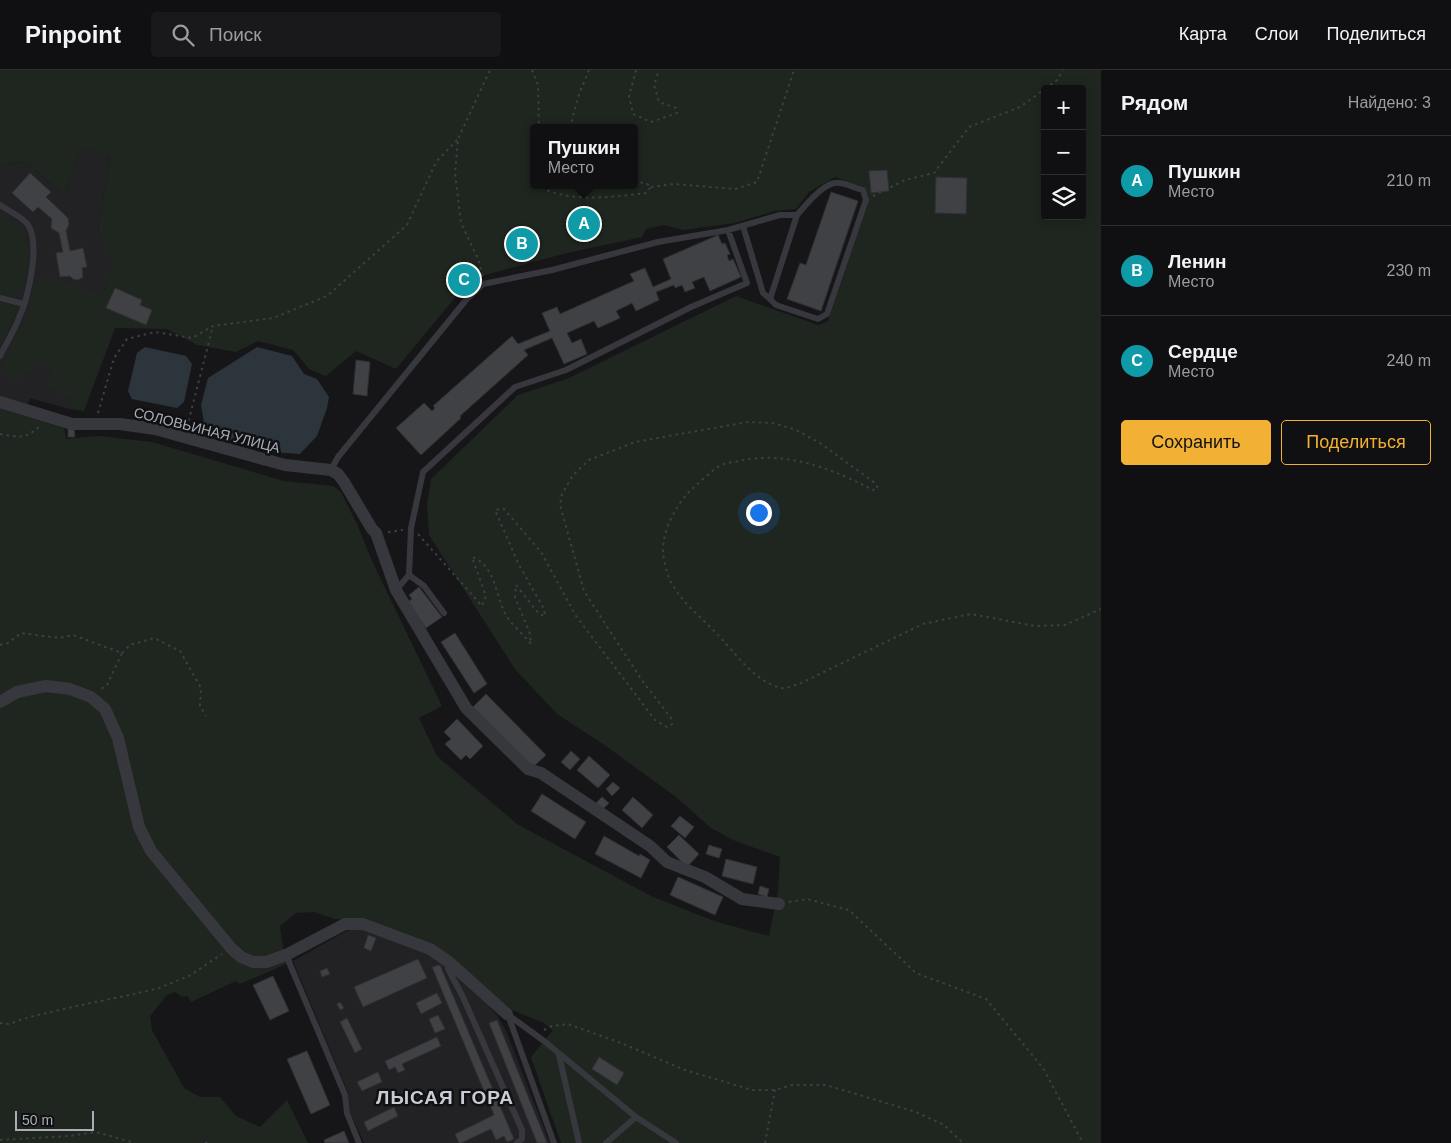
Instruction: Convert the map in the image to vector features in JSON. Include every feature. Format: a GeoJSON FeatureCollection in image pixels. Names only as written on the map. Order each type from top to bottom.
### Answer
{"type":"FeatureCollection","features":[{"type":"Feature","properties":{"kind":"street","name":"СОЛОВЬИНАЯ УЛИЦА"},"geometry":{"type":"LineString","coordinates":[[0,402],[72,424],[120,424],[155,429],[285,465],[331,470]]}},
{"type":"Feature","properties":{"kind":"street"},"geometry":{"type":"LineString","coordinates":[[331,470],[338,474],[344,482],[376,533],[396,590],[466,708],[528,769],[541,773],[650,846],[667,862],[705,877],[742,899],[779,904]]}},
{"type":"Feature","properties":{"kind":"street"},"geometry":{"type":"LineString","coordinates":[[0,702],[17,692],[46,686],[70,689],[90,697],[104,709],[118,738],[139,827],[151,851],[231,948],[241,957],[253,962],[266,962],[286,956],[345,924],[363,924],[430,949],[449,962],[507,1014]]}},
{"type":"Feature","properties":{"kind":"lane"},"geometry":{"type":"LineString","coordinates":[[743,226],[763,293],[776,305],[818,319],[827,314],[866,200],[863,190],[838,182],[830,184],[815,195],[797,215],[770,299]]}},
{"type":"Feature","properties":{"kind":"lane"},"geometry":{"type":"LineString","coordinates":[[0,205],[28,223],[34,238],[34,257],[24,304],[19,319],[0,356]]}},
{"type":"Feature","properties":{"kind":"lane"},"geometry":{"type":"LineString","coordinates":[[331,470],[338,457],[466,300],[483,284],[552,270],[658,242],[728,230],[780,215],[797,215]]}},
{"type":"Feature","properties":{"kind":"lane"},"geometry":{"type":"LineString","coordinates":[[396,590],[409,575],[411,528],[423,472],[515,387],[566,370],[691,307],[747,282],[728,230]]}},
{"type":"Feature","properties":{"kind":"lane"},"geometry":{"type":"LineString","coordinates":[[0,298],[24,304]]}},
{"type":"Feature","properties":{"kind":"lane"},"geometry":{"type":"LineString","coordinates":[[409,575],[424,586],[444,613]]}},
{"type":"Feature","properties":{"kind":"lane"},"geometry":{"type":"LineString","coordinates":[[286,956],[345,1095],[347,1113],[359,1143]]}},
{"type":"Feature","properties":{"kind":"lane"},"geometry":{"type":"LineString","coordinates":[[449,962],[448,968],[462,995],[522,1130],[522,1139],[517,1143]]}},
{"type":"Feature","properties":{"kind":"lane"},"geometry":{"type":"LineString","coordinates":[[507,1014],[536,1035],[636,1117],[676,1143]]}},
{"type":"Feature","properties":{"kind":"lane"},"geometry":{"type":"LineString","coordinates":[[507,1014],[554,1143]]}},
{"type":"Feature","properties":{"kind":"lane"},"geometry":{"type":"LineString","coordinates":[[559,1055],[579,1143]]}},
{"type":"Feature","properties":{"kind":"lane"},"geometry":{"type":"LineString","coordinates":[[606,1143],[636,1117]]}},
{"type":"Feature","properties":{"kind":"path"},"geometry":{"type":"LineString","coordinates":[[95,424],[114,358],[127,340],[155,332],[192,338],[213,326],[273,318],[327,296],[407,225],[436,162],[458,139],[490,70]]}},
{"type":"Feature","properties":{"kind":"path"},"geometry":{"type":"LineString","coordinates":[[532,70],[538,85],[539,124]]}},
{"type":"Feature","properties":{"kind":"path"},"geometry":{"type":"LineString","coordinates":[[571,124],[578,97],[589,70]]}},
{"type":"Feature","properties":{"kind":"path"},"geometry":{"type":"LineString","coordinates":[[636,70],[629,96],[633,114],[651,122],[677,113],[676,108],[659,102],[654,85],[659,70]]}},
{"type":"Feature","properties":{"kind":"path"},"geometry":{"type":"LineString","coordinates":[[546,189],[560,196],[613,197],[646,193],[651,187],[674,184],[735,189],[757,182],[794,70]]}},
{"type":"Feature","properties":{"kind":"path"},"geometry":{"type":"LineString","coordinates":[[1050,85],[1057,80],[1063,70]]}},
{"type":"Feature","properties":{"kind":"path"},"geometry":{"type":"LineString","coordinates":[[866,200],[905,180],[934,173],[969,127],[1020,107],[1041,92]]}},
{"type":"Feature","properties":{"kind":"path"},"geometry":{"type":"LineString","coordinates":[[458,139],[455,173],[461,223],[479,261],[483,284]]}},
{"type":"Feature","properties":{"kind":"path"},"geometry":{"type":"LineString","coordinates":[[638,182],[646,183],[651,187]]}},
{"type":"Feature","properties":{"kind":"path"},"geometry":{"type":"LineString","coordinates":[[184,437],[213,326]]}},
{"type":"Feature","properties":{"kind":"path"},"geometry":{"type":"LineString","coordinates":[[0,434],[20,438],[29,435],[49,417]]}},
{"type":"Feature","properties":{"kind":"path"},"geometry":{"type":"LineString","coordinates":[[376,533],[411,528],[423,538],[482,606],[486,596],[472,557],[481,560],[491,575],[507,616],[531,644],[530,634],[515,597],[516,585],[539,614],[545,616],[544,609],[518,565],[495,510],[504,509],[541,552],[576,616],[655,720],[667,727],[672,724],[671,718],[641,679],[584,591],[560,505],[562,494],[573,476],[589,460],[635,442],[748,422],[772,423],[794,429],[820,443],[875,483],[878,488],[873,490],[852,479],[806,463],[775,458],[748,459],[722,464],[683,497],[668,524],[663,552],[670,581],[690,609],[716,632],[748,669],[764,681],[784,689],[800,684],[923,624],[971,614],[1035,626],[1065,626],[1101,609]]}},
{"type":"Feature","properties":{"kind":"path"},"geometry":{"type":"LineString","coordinates":[[0,645],[8,643],[20,632],[58,638],[73,635],[122,653]]}},
{"type":"Feature","properties":{"kind":"path"},"geometry":{"type":"LineString","coordinates":[[90,697],[107,685],[122,653],[130,645],[154,638],[180,652],[201,688],[200,706],[206,716]]}},
{"type":"Feature","properties":{"kind":"path"},"geometry":{"type":"LineString","coordinates":[[779,904],[807,899],[849,910],[916,973],[986,999],[1043,1068],[1083,1143]]}},
{"type":"Feature","properties":{"kind":"path"},"geometry":{"type":"LineString","coordinates":[[0,1024],[8,1024],[29,1017],[159,988],[189,976],[231,948]]}},
{"type":"Feature","properties":{"kind":"path"},"geometry":{"type":"LineString","coordinates":[[536,1035],[552,1026],[568,1024],[621,1043],[684,1070],[752,1090],[775,1090],[792,1085],[826,1085],[916,1112],[944,1125],[963,1143]]}},
{"type":"Feature","properties":{"kind":"path"},"geometry":{"type":"LineString","coordinates":[[765,1143],[775,1090]]}},
{"type":"Feature","properties":{"kind":"path"},"geometry":{"type":"LineString","coordinates":[[0,1140],[69,1136],[96,1132],[135,1143]]}},
{"type":"Feature","properties":{"kind":"shaded area"},"geometry":{"type":"Polygon","coordinates":[[[0,70],[1101,70],[1101,1143],[561,1143],[531,1057],[553,1030],[544,1023],[512,1010],[433,946],[364,921],[335,919],[314,912],[296,913],[280,926],[283,948],[293,961],[240,984],[236,981],[191,1002],[187,996],[182,997],[175,992],[167,995],[150,1016],[152,1030],[184,1088],[200,1097],[220,1097],[236,1116],[260,1127],[287,1100],[308,1143],[0,1143],[0,408],[64,428],[66,439],[99,436],[152,442],[284,481],[333,486],[341,492],[357,524],[372,561],[442,706],[419,718],[437,756],[517,824],[651,896],[714,921],[769,936],[778,891],[780,857],[733,840],[711,828],[676,797],[603,744],[557,714],[515,669],[429,535],[427,505],[431,479],[518,395],[569,378],[736,296],[818,325],[828,321],[868,203],[864,187],[835,177],[809,192],[796,209],[775,211],[735,223],[683,230],[664,225],[646,229],[642,237],[567,253],[485,275],[458,294],[396,369],[356,351],[326,376],[309,369],[293,350],[258,341],[236,352],[197,345],[167,329],[115,328],[84,411],[69,409],[72,398],[46,388],[53,367],[48,363],[37,362],[26,375],[19,378],[9,378],[1,367],[30,306],[35,283],[45,276],[102,296],[114,264],[98,230],[110,156],[80,149],[64,195],[26,162],[0,165],[0,70]]]}},
{"type":"Feature","properties":{"kind":"shaded area"},"geometry":{"type":"Polygon","coordinates":[[[80,149],[110,156],[98,230],[115,264],[93,319],[69,409],[30,398],[27,406],[0,396],[0,165],[26,162],[64,195],[80,149]]]}},
{"type":"Feature","properties":{"kind":"shaded area"},"geometry":{"type":"Polygon","coordinates":[[[0,214],[17,224],[23,232],[29,250],[28,270],[16,296],[0,293],[0,214]]]}},
{"type":"Feature","properties":{"kind":"shaded area"},"geometry":{"type":"Polygon","coordinates":[[[0,302],[20,306],[0,345],[0,302]]]}},
{"type":"Feature","properties":{"kind":"shaded area"},"geometry":{"type":"Polygon","coordinates":[[[145,347],[186,356],[192,364],[184,402],[177,408],[132,399],[128,391],[137,353],[145,347]]]}},
{"type":"Feature","properties":{"kind":"shaded area"},"geometry":{"type":"Polygon","coordinates":[[[257,347],[292,356],[304,374],[317,379],[329,397],[317,436],[300,454],[272,452],[216,436],[205,428],[201,405],[208,378],[257,347]]]}},
{"type":"Feature","properties":{"kind":"shaded area"},"geometry":{"type":"Polygon","coordinates":[[[354,927],[425,951],[454,970],[483,999],[497,1015],[506,1031],[550,1143],[364,1143],[350,1112],[348,1093],[293,961],[354,927]]]}},
{"type":"Feature","properties":{"kind":"building"},"geometry":{"type":"Polygon","coordinates":[[[887,170],[889,191],[871,193],[869,171],[887,170]]]}},
{"type":"Feature","properties":{"kind":"building"},"geometry":{"type":"Polygon","coordinates":[[[30,173],[51,192],[46,197],[68,218],[69,224],[66,231],[70,251],[83,248],[87,267],[82,268],[83,277],[78,280],[70,276],[60,277],[56,253],[63,252],[59,233],[51,228],[52,219],[38,207],[33,212],[12,193],[30,173]]]}},
{"type":"Feature","properties":{"kind":"building"},"geometry":{"type":"Polygon","coordinates":[[[936,177],[967,178],[966,214],[935,213],[936,177]]]}},
{"type":"Feature","properties":{"kind":"building"},"geometry":{"type":"Polygon","coordinates":[[[831,192],[858,201],[821,311],[787,299],[800,263],[806,265],[831,192]]]}},
{"type":"Feature","properties":{"kind":"building"},"geometry":{"type":"Polygon","coordinates":[[[718,235],[722,244],[725,243],[730,254],[727,255],[729,261],[733,259],[741,277],[710,291],[704,277],[692,282],[695,288],[685,292],[682,285],[675,288],[674,285],[656,292],[659,300],[636,311],[632,303],[616,311],[620,318],[598,328],[594,321],[567,333],[572,343],[581,339],[587,354],[564,364],[552,338],[524,350],[528,355],[460,416],[461,418],[421,455],[396,428],[424,403],[432,411],[435,408],[433,406],[512,336],[518,344],[550,331],[542,313],[557,307],[560,314],[634,281],[630,274],[645,268],[653,287],[671,279],[663,259],[718,235]]]}},
{"type":"Feature","properties":{"kind":"building"},"geometry":{"type":"Polygon","coordinates":[[[115,288],[142,300],[140,305],[152,310],[146,325],[106,308],[115,288]]]}},
{"type":"Feature","properties":{"kind":"building"},"geometry":{"type":"Polygon","coordinates":[[[356,360],[370,362],[367,396],[353,394],[356,360]]]}},
{"type":"Feature","properties":{"kind":"building"},"geometry":{"type":"Polygon","coordinates":[[[68,428],[74,428],[75,437],[68,437],[68,428]]]}},
{"type":"Feature","properties":{"kind":"building"},"geometry":{"type":"Polygon","coordinates":[[[419,587],[442,617],[426,628],[408,602],[412,599],[409,595],[419,587]]]}},
{"type":"Feature","properties":{"kind":"building"},"geometry":{"type":"Polygon","coordinates":[[[455,633],[487,684],[474,693],[441,642],[455,633]]]}},
{"type":"Feature","properties":{"kind":"building"},"geometry":{"type":"Polygon","coordinates":[[[486,694],[546,755],[532,768],[473,707],[486,694]]]}},
{"type":"Feature","properties":{"kind":"building"},"geometry":{"type":"Polygon","coordinates":[[[457,719],[483,746],[470,759],[466,755],[461,760],[445,744],[451,739],[444,732],[457,719]]]}},
{"type":"Feature","properties":{"kind":"building"},"geometry":{"type":"Polygon","coordinates":[[[571,751],[580,759],[570,770],[561,762],[571,751]]]}},
{"type":"Feature","properties":{"kind":"building"},"geometry":{"type":"Polygon","coordinates":[[[589,756],[610,775],[598,788],[577,770],[589,756]]]}},
{"type":"Feature","properties":{"kind":"building"},"geometry":{"type":"Polygon","coordinates":[[[613,782],[620,788],[612,796],[606,789],[613,782]]]}},
{"type":"Feature","properties":{"kind":"building"},"geometry":{"type":"Polygon","coordinates":[[[542,794],[586,822],[575,839],[531,811],[542,794]]]}},
{"type":"Feature","properties":{"kind":"building"},"geometry":{"type":"Polygon","coordinates":[[[602,797],[609,803],[603,809],[596,803],[602,797]]]}},
{"type":"Feature","properties":{"kind":"building"},"geometry":{"type":"Polygon","coordinates":[[[633,797],[653,815],[642,828],[622,810],[633,797]]]}},
{"type":"Feature","properties":{"kind":"building"},"geometry":{"type":"Polygon","coordinates":[[[680,816],[694,827],[685,838],[671,826],[680,816]]]}},
{"type":"Feature","properties":{"kind":"building"},"geometry":{"type":"Polygon","coordinates":[[[679,835],[699,854],[687,867],[667,847],[679,835]]]}},
{"type":"Feature","properties":{"kind":"building"},"geometry":{"type":"Polygon","coordinates":[[[604,836],[639,856],[640,854],[650,860],[641,878],[595,854],[604,836]]]}},
{"type":"Feature","properties":{"kind":"building"},"geometry":{"type":"Polygon","coordinates":[[[709,845],[722,849],[719,858],[706,854],[709,845]]]}},
{"type":"Feature","properties":{"kind":"building"},"geometry":{"type":"Polygon","coordinates":[[[726,859],[757,867],[753,884],[722,876],[726,859]]]}},
{"type":"Feature","properties":{"kind":"building"},"geometry":{"type":"Polygon","coordinates":[[[678,877],[723,897],[715,915],[670,895],[678,877]]]}},
{"type":"Feature","properties":{"kind":"building"},"geometry":{"type":"Polygon","coordinates":[[[760,886],[769,889],[767,897],[758,894],[760,886]]]}},
{"type":"Feature","properties":{"kind":"building"},"geometry":{"type":"Polygon","coordinates":[[[368,935],[376,938],[371,951],[364,948],[368,935]]]}},
{"type":"Feature","properties":{"kind":"building"},"geometry":{"type":"Polygon","coordinates":[[[418,959],[427,978],[363,1007],[354,987],[418,959]]]}},
{"type":"Feature","properties":{"kind":"building"},"geometry":{"type":"Polygon","coordinates":[[[440,965],[514,1139],[507,1142],[504,1136],[496,1140],[491,1129],[461,1143],[459,1143],[455,1134],[494,1115],[432,967],[440,965]]]}},
{"type":"Feature","properties":{"kind":"building"},"geometry":{"type":"Polygon","coordinates":[[[327,968],[330,974],[322,977],[320,971],[327,968]]]}},
{"type":"Feature","properties":{"kind":"building"},"geometry":{"type":"Polygon","coordinates":[[[273,976],[289,1011],[270,1020],[253,985],[273,976]]]}},
{"type":"Feature","properties":{"kind":"building"},"geometry":{"type":"Polygon","coordinates":[[[437,993],[442,1003],[421,1014],[416,1003],[437,993]]]}},
{"type":"Feature","properties":{"kind":"building"},"geometry":{"type":"Polygon","coordinates":[[[340,1002],[344,1008],[340,1010],[337,1004],[340,1002]]]}},
{"type":"Feature","properties":{"kind":"building"},"geometry":{"type":"Polygon","coordinates":[[[438,1015],[445,1029],[435,1033],[429,1019],[438,1015]]]}},
{"type":"Feature","properties":{"kind":"building"},"geometry":{"type":"Polygon","coordinates":[[[347,1018],[362,1049],[355,1053],[340,1022],[347,1018]]]}},
{"type":"Feature","properties":{"kind":"building"},"geometry":{"type":"Polygon","coordinates":[[[497,1020],[547,1143],[537,1143],[489,1023],[497,1020]]]}},
{"type":"Feature","properties":{"kind":"building"},"geometry":{"type":"Polygon","coordinates":[[[437,1037],[441,1046],[402,1064],[405,1070],[398,1073],[395,1067],[389,1070],[385,1061],[437,1037]]]}},
{"type":"Feature","properties":{"kind":"building"},"geometry":{"type":"Polygon","coordinates":[[[307,1051],[330,1105],[311,1114],[287,1059],[307,1051]]]}},
{"type":"Feature","properties":{"kind":"building"},"geometry":{"type":"Polygon","coordinates":[[[599,1057],[624,1073],[617,1085],[592,1069],[599,1057]]]}},
{"type":"Feature","properties":{"kind":"building"},"geometry":{"type":"Polygon","coordinates":[[[378,1072],[382,1082],[362,1091],[357,1082],[378,1072]]]}},
{"type":"Feature","properties":{"kind":"building"},"geometry":{"type":"Polygon","coordinates":[[[409,1088],[415,1101],[407,1104],[402,1091],[409,1088]]]}},
{"type":"Feature","properties":{"kind":"building"},"geometry":{"type":"Polygon","coordinates":[[[394,1107],[398,1116],[368,1131],[364,1122],[394,1107]]]}},
{"type":"Feature","properties":{"kind":"building"},"geometry":{"type":"Polygon","coordinates":[[[344,1131],[349,1143],[325,1143],[324,1140],[344,1131]]]}},
{"type":"Feature","properties":{"kind":"place","name":"Пушкин"},"geometry":{"type":"Point","coordinates":[584,224]}},
{"type":"Feature","properties":{"kind":"place","name":"Ленин"},"geometry":{"type":"Point","coordinates":[522,244]}},
{"type":"Feature","properties":{"kind":"place","name":"Сердце"},"geometry":{"type":"Point","coordinates":[464,280]}},
{"type":"Feature","properties":{"kind":"district","name":"ЛЫСАЯ ГОРА"},"geometry":{"type":"Point","coordinates":[445,1097]}}]}
